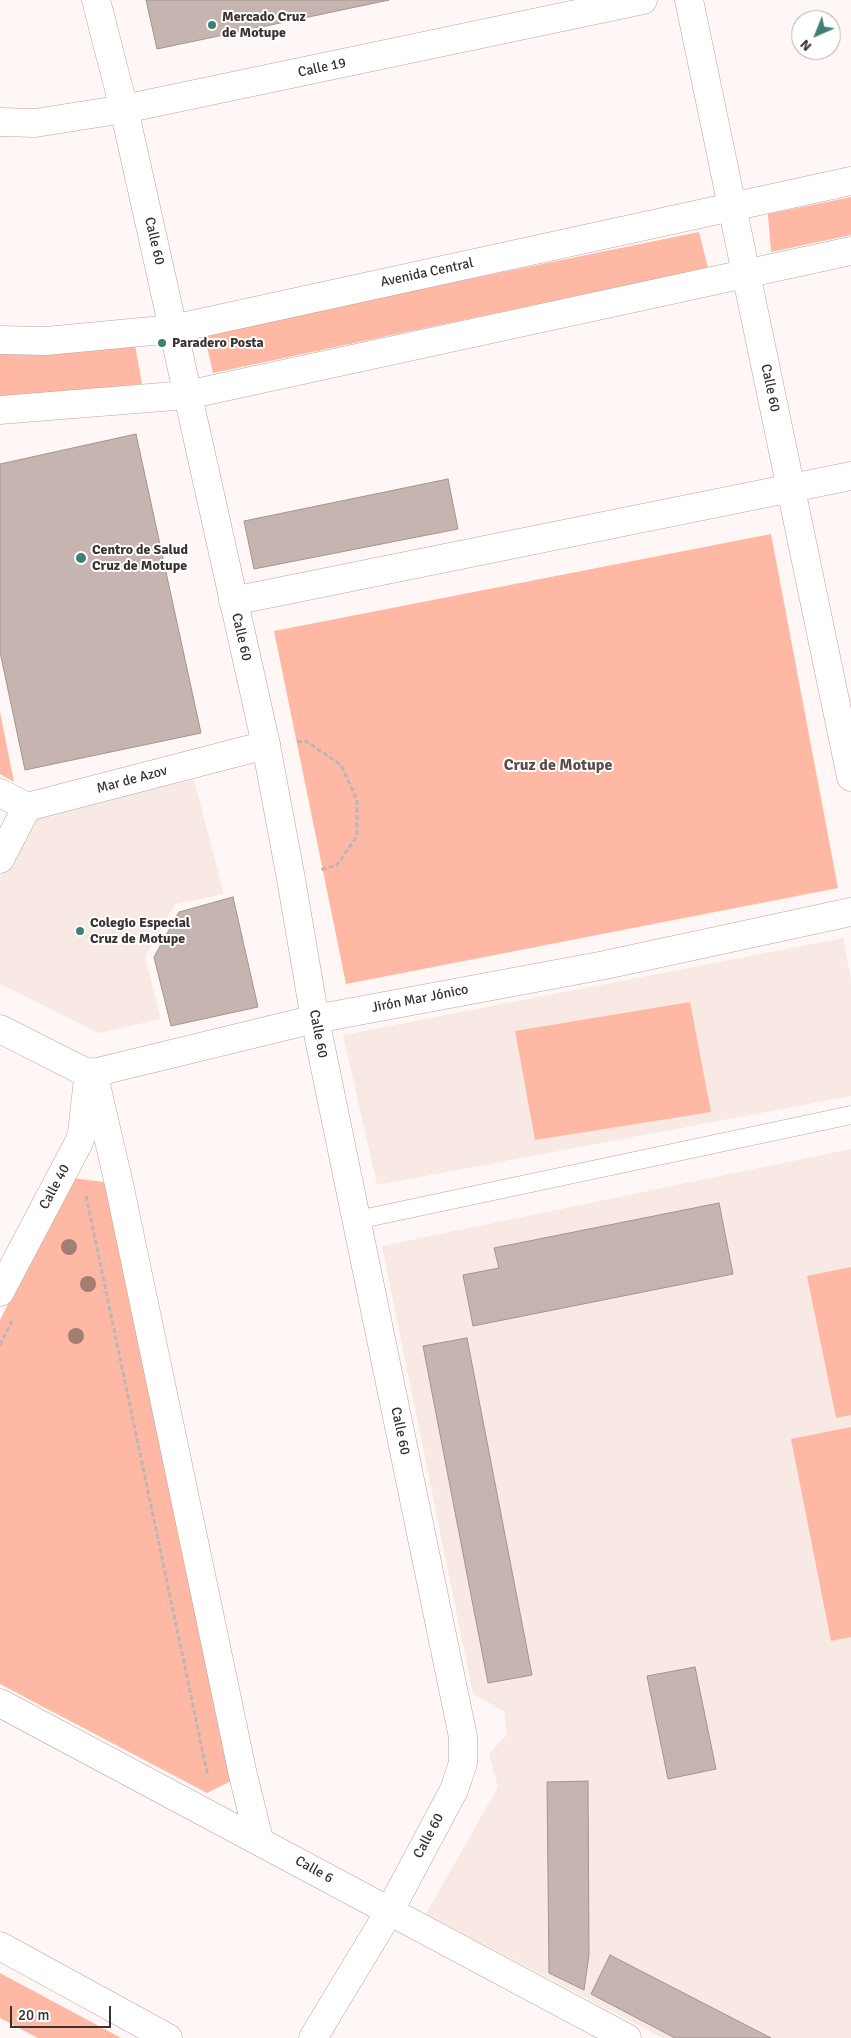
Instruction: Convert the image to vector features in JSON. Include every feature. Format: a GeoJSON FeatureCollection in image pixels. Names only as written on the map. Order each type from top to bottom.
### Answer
{"type":"FeatureCollection","features":[{"type":"Feature","properties":{"kind":"street","name":"Calle 60"},"geometry":{"type":"LineString","coordinates":[[96,0],[124,109],[266,745],[315,1019],[463,1737],[463,1763],[454,1790],[388,1912],[312,2038]]}},
{"type":"Feature","properties":{"kind":"street","name":"Calle 19"},"geometry":{"type":"LineString","coordinates":[[0,122],[35,123],[124,109],[643,0]]}},
{"type":"Feature","properties":{"kind":"street","name":"Calle 60"},"geometry":{"type":"LineString","coordinates":[[689,0],[790,488],[841,684],[851,777]]}},
{"type":"Feature","properties":{"kind":"street","name":"Avenida Central"},"geometry":{"type":"LineString","coordinates":[[0,340],[46,341],[173,329],[851,181]]}},
{"type":"Feature","properties":{"kind":"street"},"geometry":{"type":"LineString","coordinates":[[0,410],[187,395],[851,251]]}},
{"type":"Feature","properties":{"kind":"street"},"geometry":{"type":"LineString","coordinates":[[233,601],[851,476]]}},
{"type":"Feature","properties":{"kind":"street","name":"Mar de Azov"},"geometry":{"type":"LineString","coordinates":[[27,807],[266,745]]}},
{"type":"Feature","properties":{"kind":"street"},"geometry":{"type":"LineString","coordinates":[[0,793],[27,807],[0,859]]}},
{"type":"Feature","properties":{"kind":"street","name":"Jirón Mar Jónico"},"geometry":{"type":"LineString","coordinates":[[91,1073],[315,1019],[605,964],[851,912]]}},
{"type":"Feature","properties":{"kind":"street"},"geometry":{"type":"LineString","coordinates":[[0,1029],[91,1073],[119,1184],[243,1775],[259,1840]]}},
{"type":"Feature","properties":{"kind":"street","name":"Calle 40"},"geometry":{"type":"LineString","coordinates":[[0,1292],[82,1133],[91,1073]]}},
{"type":"Feature","properties":{"kind":"street","name":"Calle 6"},"geometry":{"type":"LineString","coordinates":[[0,1703],[627,2038]]}},
{"type":"Feature","properties":{"kind":"street"},"geometry":{"type":"LineString","coordinates":[[0,1946],[168,2038]]}},
{"type":"Feature","properties":{"kind":"lane"},"geometry":{"type":"LineString","coordinates":[[357,1220],[851,1115]]}},
{"type":"Feature","properties":{"kind":"path"},"geometry":{"type":"LineString","coordinates":[[266,745],[306,741],[341,765],[357,800],[357,836],[338,865],[291,879]]}},
{"type":"Feature","properties":{"kind":"path"},"geometry":{"type":"LineString","coordinates":[[86,1196],[210,1786]]}},
{"type":"Feature","properties":{"kind":"shaded area"},"geometry":{"type":"Polygon","coordinates":[[[851,197],[851,235],[771,252],[768,214],[851,197]]]}},
{"type":"Feature","properties":{"kind":"shaded area"},"geometry":{"type":"Polygon","coordinates":[[[699,232],[708,268],[213,373],[204,333],[699,232]]]}},
{"type":"Feature","properties":{"kind":"shaded area"},"geometry":{"type":"Polygon","coordinates":[[[134,340],[142,384],[0,399],[0,351],[134,340]]]}},
{"type":"Feature","properties":{"kind":"shaded area"},"geometry":{"type":"Polygon","coordinates":[[[771,534],[838,888],[346,984],[274,631],[771,534]]]}},
{"type":"Feature","properties":{"kind":"shaded area"},"geometry":{"type":"Polygon","coordinates":[[[0,712],[14,782],[0,774],[0,712]]]}},
{"type":"Feature","properties":{"kind":"shaded area","name":"Colegio Especial Cruz de Motupe"},"geometry":{"type":"Polygon","coordinates":[[[194,780],[224,894],[175,904],[145,957],[161,1019],[99,1033],[0,984],[0,878],[31,814],[194,780]]]}},
{"type":"Feature","properties":{"kind":"shaded area"},"geometry":{"type":"Polygon","coordinates":[[[843,938],[851,979],[851,1096],[377,1185],[343,1035],[843,938]]]}},
{"type":"Feature","properties":{"kind":"shaded area"},"geometry":{"type":"Polygon","coordinates":[[[690,1002],[711,1112],[535,1140],[515,1031],[690,1002]]]}},
{"type":"Feature","properties":{"kind":"shaded area"},"geometry":{"type":"Polygon","coordinates":[[[851,1149],[851,2038],[663,2038],[426,1914],[498,1787],[489,1754],[507,1734],[504,1711],[473,1694],[382,1246],[851,1149]]]}},
{"type":"Feature","properties":{"kind":"shaded area"},"geometry":{"type":"Polygon","coordinates":[[[72,1178],[119,1184],[243,1775],[207,1793],[0,1684],[0,1320],[72,1178]]]}},
{"type":"Feature","properties":{"kind":"shaded area"},"geometry":{"type":"Polygon","coordinates":[[[851,1267],[851,1415],[836,1418],[807,1276],[851,1267]]]}},
{"type":"Feature","properties":{"kind":"shaded area"},"geometry":{"type":"Polygon","coordinates":[[[851,1427],[851,1637],[831,1641],[791,1439],[851,1427]]]}},
{"type":"Feature","properties":{"kind":"shaded area"},"geometry":{"type":"Polygon","coordinates":[[[0,1973],[121,2038],[38,2038],[0,2018],[0,1973]]]}},
{"type":"Feature","properties":{"kind":"building","name":"Mercado Cruz de Motupe"},"geometry":{"type":"Polygon","coordinates":[[[146,0],[389,0],[157,49],[146,0]]]}},
{"type":"Feature","properties":{"kind":"building","name":"Centro de Salud Cruz de Motupe"},"geometry":{"type":"Polygon","coordinates":[[[136,434],[201,733],[25,770],[0,652],[0,464],[136,434]]]}},
{"type":"Feature","properties":{"kind":"building"},"geometry":{"type":"Polygon","coordinates":[[[448,479],[458,529],[254,569],[244,521],[448,479]]]}},
{"type":"Feature","properties":{"kind":"building"},"geometry":{"type":"Polygon","coordinates":[[[233,897],[258,1007],[171,1026],[154,957],[179,912],[233,897]]]}},
{"type":"Feature","properties":{"kind":"building"},"geometry":{"type":"Polygon","coordinates":[[[719,1203],[733,1274],[473,1326],[463,1275],[499,1268],[494,1248],[719,1203]]]}},
{"type":"Feature","properties":{"kind":"building"},"geometry":{"type":"Polygon","coordinates":[[[467,1338],[532,1675],[488,1683],[423,1346],[467,1338]]]}},
{"type":"Feature","properties":{"kind":"building"},"geometry":{"type":"Polygon","coordinates":[[[695,1667],[716,1769],[668,1779],[647,1676],[695,1667]]]}},
{"type":"Feature","properties":{"kind":"building"},"geometry":{"type":"Polygon","coordinates":[[[588,1781],[589,1955],[584,1990],[549,1973],[547,1782],[588,1781]]]}},
{"type":"Feature","properties":{"kind":"building"},"geometry":{"type":"Polygon","coordinates":[[[610,1955],[771,2038],[675,2038],[591,1994],[610,1955]]]}},
{"type":"Feature","properties":{"kind":"place","name":"Mercado Cruz de Motupe"},"geometry":{"type":"Point","coordinates":[212,25]}},
{"type":"Feature","properties":{"kind":"place","name":"Paradero Posta"},"geometry":{"type":"Point","coordinates":[162,343]}},
{"type":"Feature","properties":{"kind":"place","name":"Centro de Salud Cruz de Motupe"},"geometry":{"type":"Point","coordinates":[81,558]}},
{"type":"Feature","properties":{"kind":"place","name":"Colegio Especial Cruz de Motupe"},"geometry":{"type":"Point","coordinates":[80,931]}},
{"type":"Feature","properties":{"kind":"district","name":"Cruz de Motupe"},"geometry":{"type":"Point","coordinates":[558,766]}}]}
